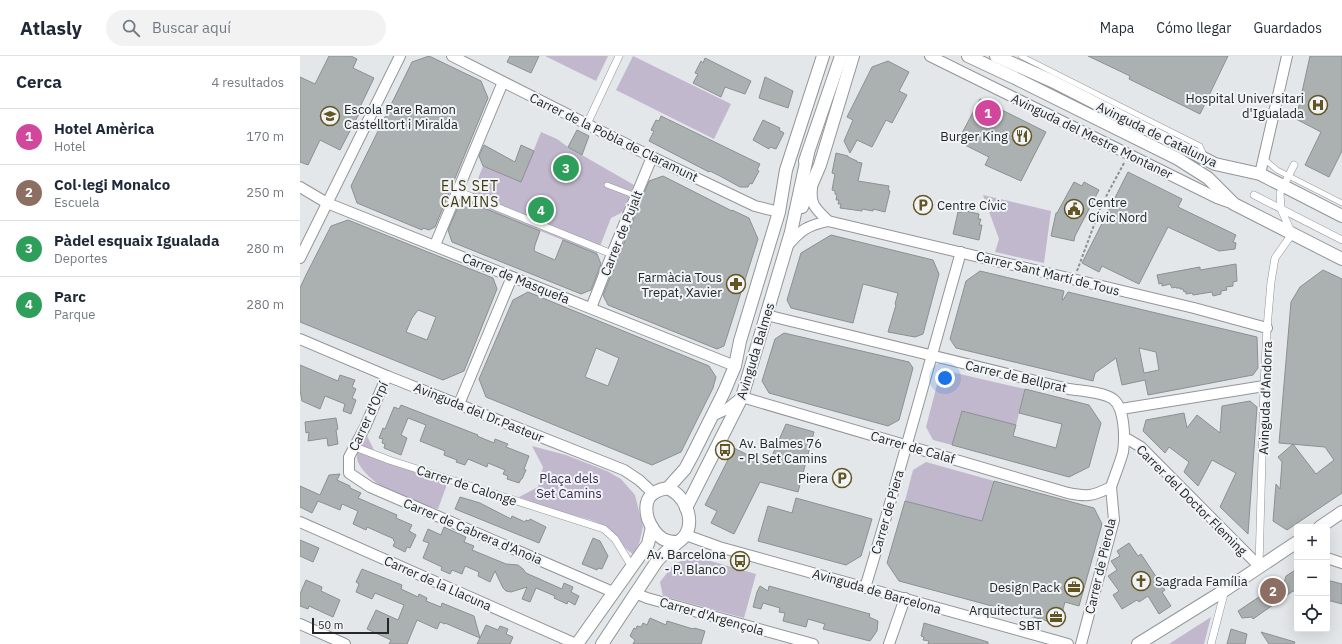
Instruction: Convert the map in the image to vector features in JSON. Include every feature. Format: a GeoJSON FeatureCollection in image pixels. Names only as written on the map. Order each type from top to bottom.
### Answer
{"type":"FeatureCollection","features":[{"type":"Feature","properties":{"kind":"street"},"geometry":{"type":"LineString","coordinates":[[300,258],[400,56]]}},
{"type":"Feature","properties":{"kind":"street","name":"Carrer de la Pobla de Claramunt"},"geometry":{"type":"LineString","coordinates":[[452,56],[652,157],[755,206],[779,212]]}},
{"type":"Feature","properties":{"kind":"street"},"geometry":{"type":"LineString","coordinates":[[587,124],[619,56]]}},
{"type":"Feature","properties":{"kind":"street","name":"Avinguda Balmes"},"geometry":{"type":"LineString","coordinates":[[773,234],[779,212],[786,170],[823,56]]}},
{"type":"Feature","properties":{"kind":"street"},"geometry":{"type":"LineString","coordinates":[[808,153],[841,56]]}},
{"type":"Feature","properties":{"kind":"street","name":"Avinguda Balmes"},"geometry":{"type":"LineString","coordinates":[[686,508],[742,398],[785,248],[820,165],[853,56]]}},
{"type":"Feature","properties":{"kind":"street","name":"Avinguda del Mestre Montaner"},"geometry":{"type":"LineString","coordinates":[[930,56],[1217,198],[1234,204]]}},
{"type":"Feature","properties":{"kind":"street"},"geometry":{"type":"LineString","coordinates":[[947,56],[962,71]]}},
{"type":"Feature","properties":{"kind":"street","name":"Avinguda de Catalunya"},"geometry":{"type":"LineString","coordinates":[[968,56],[1178,159],[1208,178],[1234,204],[1342,259]]}},
{"type":"Feature","properties":{"kind":"street","name":"Avinguda de Catalunya"},"geometry":{"type":"LineString","coordinates":[[996,56],[1052,81],[1215,164],[1287,181],[1342,216]]}},
{"type":"Feature","properties":{"kind":"street"},"geometry":{"type":"LineString","coordinates":[[1260,174],[1287,56]]}},
{"type":"Feature","properties":{"kind":"street"},"geometry":{"type":"LineString","coordinates":[[435,245],[503,82]]}},
{"type":"Feature","properties":{"kind":"street","name":"Avinguda Balmes"},"geometry":{"type":"LineString","coordinates":[[791,232],[808,153]]}},
{"type":"Feature","properties":{"kind":"street","name":"Avinguda Balmes"},"geometry":{"type":"LineString","coordinates":[[668,488],[685,469],[724,392],[735,366],[742,334],[761,267],[773,234],[808,153]]}},
{"type":"Feature","properties":{"kind":"street","name":"Carrer de Pujalt"},"geometry":{"type":"LineString","coordinates":[[591,308],[652,157]]}},
{"type":"Feature","properties":{"kind":"street"},"geometry":{"type":"LineString","coordinates":[[1292,234],[1281,208],[1280,193],[1294,166]]}},
{"type":"Feature","properties":{"kind":"street"},"geometry":{"type":"LineString","coordinates":[[785,248],[799,232],[811,225],[828,221],[814,206],[811,199],[812,183]]}},
{"type":"Feature","properties":{"kind":"street","name":"Carrer de Masquefa"},"geometry":{"type":"LineString","coordinates":[[300,186],[327,203],[735,366]]}},
{"type":"Feature","properties":{"kind":"street"},"geometry":{"type":"LineString","coordinates":[[457,191],[612,254]]}},
{"type":"Feature","properties":{"kind":"street"},"geometry":{"type":"LineString","coordinates":[[1254,195],[1342,240]]}},
{"type":"Feature","properties":{"kind":"street","name":"Carrer Sant Martí de Tous"},"geometry":{"type":"LineString","coordinates":[[828,221],[961,252],[1267,328]]}},
{"type":"Feature","properties":{"kind":"street","name":"Avinguda d'Andorra"},"geometry":{"type":"LineString","coordinates":[[1259,566],[1267,328],[1275,258],[1292,234]]}},
{"type":"Feature","properties":{"kind":"street","name":"Carrer de Piera"},"geometry":{"type":"LineString","coordinates":[[866,588],[961,252]]}},
{"type":"Feature","properties":{"kind":"street"},"geometry":{"type":"LineString","coordinates":[[459,404],[512,277]]}},
{"type":"Feature","properties":{"kind":"street","name":"Carrer de Bellprat"},"geometry":{"type":"LineString","coordinates":[[766,315],[1069,389],[1104,395],[1114,399],[1121,410]]}},
{"type":"Feature","properties":{"kind":"street","name":"Avinguda del Dr.Pasteur"},"geometry":{"type":"LineString","coordinates":[[300,339],[387,376],[624,470],[639,480],[653,493]]}},
{"type":"Feature","properties":{"kind":"street","name":"Carrer d'Orpí"},"geometry":{"type":"LineString","coordinates":[[349,457],[387,376]]}},
{"type":"Feature","properties":{"kind":"street"},"geometry":{"type":"LineString","coordinates":[[1111,487],[1123,451],[1124,430],[1121,410],[1264,386]]}},
{"type":"Feature","properties":{"kind":"street"},"geometry":{"type":"LineString","coordinates":[[712,416],[727,409],[742,398]]}},
{"type":"Feature","properties":{"kind":"street","name":"Carrer de Calaf"},"geometry":{"type":"LineString","coordinates":[[742,398],[1068,493],[1085,496],[1098,493],[1111,487]]}},
{"type":"Feature","properties":{"kind":"street","name":"Carrer del Doctor Fleming"},"geometry":{"type":"LineString","coordinates":[[1124,437],[1141,447],[1259,566]]}},
{"type":"Feature","properties":{"kind":"street","name":"Carrer de Calonge"},"geometry":{"type":"LineString","coordinates":[[355,447],[389,460],[604,529],[615,539],[632,567]]}},
{"type":"Feature","properties":{"kind":"street","name":"Carrer de Cabrera d'Anoia"},"geometry":{"type":"LineString","coordinates":[[349,457],[350,473],[370,487],[613,592]]}},
{"type":"Feature","properties":{"kind":"street","name":"Carrer de Pierola"},"geometry":{"type":"LineString","coordinates":[[1082,644],[1114,520],[1111,487]]}},
{"type":"Feature","properties":{"kind":"street"},"geometry":{"type":"LineString","coordinates":[[602,644],[635,593],[663,554],[682,538],[690,524],[686,508],[679,495],[668,488],[658,490],[649,496],[646,503],[646,509],[652,527],[662,538],[669,541],[682,538]]}},
{"type":"Feature","properties":{"kind":"street"},"geometry":{"type":"LineString","coordinates":[[1325,524],[1342,512]]}},
{"type":"Feature","properties":{"kind":"street","name":"Carrer de la Llacuna"},"geometry":{"type":"LineString","coordinates":[[300,522],[577,644]]}},
{"type":"Feature","properties":{"kind":"street"},"geometry":{"type":"LineString","coordinates":[[577,644],[648,544],[652,527]]}},
{"type":"Feature","properties":{"kind":"street","name":"Avinguda de Barcelona"},"geometry":{"type":"LineString","coordinates":[[682,538],[1068,644]]}},
{"type":"Feature","properties":{"kind":"street"},"geometry":{"type":"LineString","coordinates":[[1138,644],[1225,590],[1294,544]]}},
{"type":"Feature","properties":{"kind":"street"},"geometry":{"type":"LineString","coordinates":[[1330,559],[1342,563]]}},
{"type":"Feature","properties":{"kind":"street"},"geometry":{"type":"LineString","coordinates":[[1211,644],[1225,590]]}},
{"type":"Feature","properties":{"kind":"street","name":"Carrer d'Argençola"},"geometry":{"type":"LineString","coordinates":[[635,593],[647,598],[813,644]]}},
{"type":"Feature","properties":{"kind":"street"},"geometry":{"type":"LineString","coordinates":[[888,644],[905,598]]}},
{"type":"Feature","properties":{"kind":"street"},"geometry":{"type":"LineString","coordinates":[[300,624],[345,644]]}},
{"type":"Feature","properties":{"kind":"lane"},"geometry":{"type":"LineString","coordinates":[[1021,56],[1200,146],[1207,160]]}},
{"type":"Feature","properties":{"kind":"lane"},"geometry":{"type":"LineString","coordinates":[[1264,158],[1287,181],[1342,203]]}},
{"type":"Feature","properties":{"kind":"lane"},"geometry":{"type":"LineString","coordinates":[[1260,174],[1277,170]]}},
{"type":"Feature","properties":{"kind":"lane"},"geometry":{"type":"LineString","coordinates":[[607,184],[636,196]]}},
{"type":"Feature","properties":{"kind":"path"},"geometry":{"type":"LineString","coordinates":[[1074,280],[1078,265],[1101,206],[1129,154]]}},
{"type":"Feature","properties":{"kind":"green space"},"geometry":{"type":"Polygon","coordinates":[[[545,56],[608,56],[596,81],[545,56]]]}},
{"type":"Feature","properties":{"kind":"green space"},"geometry":{"type":"Polygon","coordinates":[[[633,56],[731,104],[714,139],[616,90],[633,56]]]}},
{"type":"Feature","properties":{"kind":"green space"},"geometry":{"type":"Polygon","coordinates":[[[541,132],[557,139],[568,147],[634,185],[623,212],[611,218],[597,254],[469,202],[483,166],[521,182],[541,132]]]}},
{"type":"Feature","properties":{"kind":"green space"},"geometry":{"type":"Polygon","coordinates":[[[983,195],[1051,211],[1044,263],[995,252],[999,239],[983,195]]]}},
{"type":"Feature","properties":{"kind":"green space"},"geometry":{"type":"Polygon","coordinates":[[[951,372],[1025,389],[1016,425],[962,411],[952,445],[933,440],[926,427],[938,381],[951,372]]]}},
{"type":"Feature","properties":{"kind":"green space"},"geometry":{"type":"Polygon","coordinates":[[[367,436],[375,452],[450,476],[438,509],[392,493],[364,472],[357,460],[357,455],[367,436]]]}},
{"type":"Feature","properties":{"kind":"green space","name":"Plaça dels Set Camins"},"geometry":{"type":"Polygon","coordinates":[[[532,446],[566,455],[607,471],[621,479],[635,495],[643,527],[639,544],[633,554],[626,549],[611,531],[601,525],[519,497],[538,487],[543,467],[532,446]]]}},
{"type":"Feature","properties":{"kind":"green space"},"geometry":{"type":"Polygon","coordinates":[[[926,462],[994,481],[982,521],[905,501],[913,470],[926,462]]]}},
{"type":"Feature","properties":{"kind":"green space"},"geometry":{"type":"Polygon","coordinates":[[[693,556],[756,574],[744,618],[663,596],[660,582],[674,564],[693,556]]]}},
{"type":"Feature","properties":{"kind":"green space"},"geometry":{"type":"Polygon","coordinates":[[[1211,617],[1204,644],[1169,644],[1211,617]]]}},
{"type":"Feature","properties":{"kind":"building","name":"Escola Pare Ramon Castelltort i Miralda"},"geometry":{"type":"Polygon","coordinates":[[[329,56],[351,56],[357,59],[353,68],[374,78],[360,107],[362,108],[340,150],[320,140],[308,165],[300,162],[300,77],[315,84],[329,56]]]}},
{"type":"Feature","properties":{"kind":"building"},"geometry":{"type":"Polygon","coordinates":[[[429,56],[481,81],[488,98],[435,227],[429,230],[423,228],[422,230],[357,203],[351,186],[412,62],[429,56]]]}},
{"type":"Feature","properties":{"kind":"building"},"geometry":{"type":"Polygon","coordinates":[[[510,56],[539,56],[531,73],[507,62],[510,56]]]}},
{"type":"Feature","properties":{"kind":"building"},"geometry":{"type":"Polygon","coordinates":[[[1088,56],[1228,56],[1200,114],[1129,79],[1130,76],[1088,56]]]}},
{"type":"Feature","properties":{"kind":"building","name":"Hospital Universitari d'Igualada"},"geometry":{"type":"Polygon","coordinates":[[[1310,56],[1342,56],[1342,151],[1329,177],[1305,165],[1321,132],[1296,119],[1310,56]]]}},
{"type":"Feature","properties":{"kind":"building"},"geometry":{"type":"Polygon","coordinates":[[[705,58],[751,81],[745,94],[725,87],[721,97],[693,83],[698,74],[695,73],[701,61],[703,63],[705,58]]]}},
{"type":"Feature","properties":{"kind":"building"},"geometry":{"type":"Polygon","coordinates":[[[888,61],[909,72],[899,91],[907,95],[892,123],[886,120],[872,147],[857,140],[850,153],[844,141],[853,120],[847,117],[872,67],[888,61]]]}},
{"type":"Feature","properties":{"kind":"building"},"geometry":{"type":"Polygon","coordinates":[[[765,77],[793,91],[788,108],[759,98],[765,77]]]}},
{"type":"Feature","properties":{"kind":"building"},"geometry":{"type":"Polygon","coordinates":[[[980,99],[1046,132],[1021,181],[985,165],[989,157],[963,144],[961,135],[980,99]]]}},
{"type":"Feature","properties":{"kind":"building"},"geometry":{"type":"Polygon","coordinates":[[[661,116],[760,164],[757,170],[759,171],[752,184],[750,183],[748,187],[740,187],[649,141],[654,131],[651,130],[656,120],[659,121],[661,116]]]}},
{"type":"Feature","properties":{"kind":"building"},"geometry":{"type":"Polygon","coordinates":[[[763,120],[780,128],[779,130],[784,133],[776,149],[770,147],[769,149],[753,140],[763,120]]]}},
{"type":"Feature","properties":{"kind":"building"},"geometry":{"type":"Polygon","coordinates":[[[577,130],[589,136],[582,155],[568,147],[577,130]]]}},
{"type":"Feature","properties":{"kind":"building"},"geometry":{"type":"Polygon","coordinates":[[[484,145],[515,162],[521,145],[534,151],[521,182],[483,166],[479,156],[484,145]]]}},
{"type":"Feature","properties":{"kind":"building"},"geometry":{"type":"Polygon","coordinates":[[[836,153],[848,156],[857,162],[862,163],[858,181],[889,186],[888,190],[890,191],[885,212],[873,209],[873,211],[862,209],[862,211],[840,208],[841,204],[838,204],[839,200],[836,200],[837,195],[835,194],[835,191],[832,190],[835,174],[832,173],[836,153]]]}},
{"type":"Feature","properties":{"kind":"building"},"geometry":{"type":"Polygon","coordinates":[[[1128,172],[1182,199],[1178,207],[1236,235],[1233,242],[1236,243],[1235,249],[1219,251],[1168,227],[1139,284],[1102,266],[1099,272],[1082,263],[1128,172]]]}},
{"type":"Feature","properties":{"kind":"building"},"geometry":{"type":"Polygon","coordinates":[[[663,176],[749,218],[758,239],[724,346],[717,349],[608,305],[603,295],[649,181],[663,176]]]}},
{"type":"Feature","properties":{"kind":"building","name":"Centre Cívic Nord"},"geometry":{"type":"Polygon","coordinates":[[[1074,182],[1082,186],[1084,182],[1099,190],[1075,236],[1074,241],[1051,236],[1056,213],[1074,182]]]}},
{"type":"Feature","properties":{"kind":"building"},"geometry":{"type":"Polygon","coordinates":[[[469,202],[540,231],[534,251],[555,260],[563,240],[597,254],[601,264],[591,290],[581,294],[452,242],[448,230],[458,207],[469,202]]]}},
{"type":"Feature","properties":{"kind":"building"},"geometry":{"type":"Polygon","coordinates":[[[962,210],[979,214],[978,219],[981,219],[979,225],[982,225],[979,240],[953,234],[958,212],[962,212],[962,210]]]}},
{"type":"Feature","properties":{"kind":"building"},"geometry":{"type":"Polygon","coordinates":[[[348,220],[493,278],[497,289],[464,371],[443,380],[300,322],[300,288],[331,226],[348,220]],[[418,310],[412,318],[406,332],[427,340],[436,317],[418,310]]]}},
{"type":"Feature","properties":{"kind":"building"},"geometry":{"type":"Polygon","coordinates":[[[831,235],[933,260],[939,274],[923,334],[915,337],[888,332],[898,293],[863,284],[853,323],[791,308],[787,300],[801,253],[831,235]]]}},
{"type":"Feature","properties":{"kind":"building"},"geometry":{"type":"Polygon","coordinates":[[[1236,264],[1237,281],[1233,282],[1233,286],[1226,287],[1227,290],[1221,291],[1221,294],[1213,296],[1212,292],[1193,295],[1192,293],[1186,294],[1186,291],[1184,292],[1183,289],[1180,288],[1172,288],[1170,284],[1162,286],[1162,283],[1159,284],[1157,275],[1200,267],[1200,270],[1236,264]]]}},
{"type":"Feature","properties":{"kind":"building"},"geometry":{"type":"Polygon","coordinates":[[[1323,270],[1342,279],[1342,493],[1287,530],[1273,521],[1276,484],[1280,489],[1282,462],[1278,457],[1293,444],[1279,443],[1291,302],[1300,287],[1323,270]],[[1293,444],[1316,474],[1334,460],[1325,447],[1293,444]]]}},
{"type":"Feature","properties":{"kind":"building"},"geometry":{"type":"Polygon","coordinates":[[[980,271],[1064,291],[1062,300],[1068,292],[1257,337],[1258,368],[1253,375],[1148,395],[1145,380],[1122,385],[1116,358],[1095,373],[1093,381],[956,348],[950,339],[966,281],[980,271]],[[1139,348],[1144,373],[1159,370],[1156,352],[1139,348]]]}},
{"type":"Feature","properties":{"kind":"building"},"geometry":{"type":"Polygon","coordinates":[[[528,292],[709,366],[716,377],[713,388],[681,452],[652,465],[486,397],[479,379],[513,300],[528,292]],[[596,348],[585,377],[608,386],[619,358],[596,348]]]}},
{"type":"Feature","properties":{"kind":"building"},"geometry":{"type":"Polygon","coordinates":[[[784,333],[909,362],[913,368],[899,420],[888,426],[769,393],[762,381],[775,339],[784,333]]]}},
{"type":"Feature","properties":{"kind":"building"},"geometry":{"type":"Polygon","coordinates":[[[300,365],[338,381],[340,375],[355,380],[352,387],[356,389],[352,398],[356,400],[351,414],[343,411],[345,404],[325,396],[320,409],[302,401],[300,390],[300,365]]]}},
{"type":"Feature","properties":{"kind":"building"},"geometry":{"type":"Polygon","coordinates":[[[1025,389],[1089,405],[1101,423],[1089,467],[1069,477],[952,445],[962,411],[1016,425],[1013,436],[1056,448],[1062,424],[1019,413],[1025,389]]]}},
{"type":"Feature","properties":{"kind":"building"},"geometry":{"type":"Polygon","coordinates":[[[1250,401],[1257,407],[1248,534],[1220,507],[1236,473],[1212,460],[1198,486],[1184,472],[1189,462],[1169,447],[1165,453],[1143,431],[1146,420],[1184,413],[1187,428],[1197,415],[1220,433],[1222,406],[1250,401]]]}},
{"type":"Feature","properties":{"kind":"building"},"geometry":{"type":"Polygon","coordinates":[[[401,405],[478,435],[477,436],[494,443],[495,439],[508,444],[506,447],[529,456],[524,469],[526,470],[522,479],[519,483],[507,479],[508,476],[503,474],[505,470],[488,463],[487,467],[468,459],[465,465],[456,462],[457,460],[444,455],[445,451],[420,441],[426,425],[408,418],[401,435],[407,438],[401,455],[384,448],[385,444],[382,443],[383,439],[379,438],[383,428],[385,429],[394,407],[399,409],[401,405]]]}},
{"type":"Feature","properties":{"kind":"building"},"geometry":{"type":"Polygon","coordinates":[[[336,418],[338,444],[328,446],[327,438],[308,441],[309,432],[306,433],[305,422],[336,418]]]}},
{"type":"Feature","properties":{"kind":"building"},"geometry":{"type":"Polygon","coordinates":[[[786,424],[814,432],[798,492],[760,482],[734,534],[711,523],[717,511],[705,505],[734,448],[768,465],[786,424]]]}},
{"type":"Feature","properties":{"kind":"building"},"geometry":{"type":"Polygon","coordinates":[[[340,474],[337,480],[361,493],[358,498],[397,515],[396,518],[412,525],[409,531],[416,535],[410,548],[407,547],[405,552],[393,546],[395,542],[393,540],[394,539],[367,527],[366,530],[353,524],[358,511],[342,504],[340,510],[318,501],[312,513],[300,507],[300,486],[320,495],[329,475],[340,474]]]}},
{"type":"Feature","properties":{"kind":"building"},"geometry":{"type":"Polygon","coordinates":[[[994,481],[1094,508],[1102,524],[1079,606],[1065,602],[1059,624],[899,581],[887,563],[905,501],[982,521],[994,481]]]}},
{"type":"Feature","properties":{"kind":"building"},"geometry":{"type":"Polygon","coordinates":[[[460,497],[480,503],[511,519],[512,516],[525,522],[526,520],[529,521],[530,519],[546,527],[539,543],[455,509],[460,497]]]}},
{"type":"Feature","properties":{"kind":"building"},"geometry":{"type":"Polygon","coordinates":[[[796,498],[872,519],[861,556],[846,565],[758,541],[768,506],[792,513],[796,498]]]}},
{"type":"Feature","properties":{"kind":"building"},"geometry":{"type":"Polygon","coordinates":[[[444,527],[466,537],[464,542],[474,546],[472,550],[506,564],[518,565],[526,573],[562,589],[564,583],[573,587],[571,592],[579,596],[575,605],[568,601],[567,604],[554,598],[555,596],[536,588],[530,602],[522,599],[527,587],[511,592],[506,591],[495,571],[490,582],[478,576],[479,572],[465,566],[462,574],[452,570],[450,574],[441,570],[442,567],[423,558],[429,543],[423,541],[428,529],[441,535],[444,527]]]}},
{"type":"Feature","properties":{"kind":"building"},"geometry":{"type":"Polygon","coordinates":[[[593,538],[600,541],[608,556],[602,569],[598,568],[597,570],[582,564],[593,538]]]}},
{"type":"Feature","properties":{"kind":"building"},"geometry":{"type":"Polygon","coordinates":[[[300,540],[319,548],[313,562],[300,556],[300,540]]]}},
{"type":"Feature","properties":{"kind":"building","name":"Sagrada Família"},"geometry":{"type":"Polygon","coordinates":[[[1129,543],[1138,556],[1141,554],[1165,590],[1162,592],[1171,606],[1159,614],[1148,596],[1139,602],[1137,600],[1122,609],[1113,595],[1119,591],[1108,576],[1117,570],[1111,561],[1120,556],[1117,551],[1129,543]]]}},
{"type":"Feature","properties":{"kind":"building"},"geometry":{"type":"Polygon","coordinates":[[[362,569],[402,585],[401,589],[418,597],[419,594],[427,598],[426,601],[441,607],[442,603],[474,616],[480,638],[445,623],[440,622],[437,629],[417,620],[407,644],[389,644],[391,640],[367,629],[376,610],[398,620],[404,605],[375,593],[372,599],[356,592],[359,584],[356,582],[362,569]]]}},
{"type":"Feature","properties":{"kind":"building"},"geometry":{"type":"Polygon","coordinates":[[[1294,571],[1294,591],[1253,619],[1252,617],[1242,618],[1238,611],[1277,585],[1283,587],[1286,576],[1294,571]]]}},
{"type":"Feature","properties":{"kind":"building"},"geometry":{"type":"Polygon","coordinates":[[[306,580],[322,587],[321,591],[340,600],[333,617],[309,606],[308,609],[300,606],[300,594],[306,580]]]}},
{"type":"Feature","properties":{"kind":"building"},"geometry":{"type":"Polygon","coordinates":[[[1330,581],[1342,584],[1342,604],[1330,601],[1330,581]]]}},
{"type":"Feature","properties":{"kind":"building"},"geometry":{"type":"Polygon","coordinates":[[[760,586],[768,591],[769,586],[870,614],[869,617],[878,621],[877,631],[870,641],[823,629],[825,624],[808,619],[806,627],[783,621],[785,613],[779,612],[780,608],[763,603],[761,609],[753,607],[760,586]]]}},
{"type":"Feature","properties":{"kind":"building"},"geometry":{"type":"Polygon","coordinates":[[[650,618],[666,625],[667,621],[705,631],[701,644],[633,644],[635,640],[630,636],[634,628],[636,629],[637,626],[641,627],[643,623],[647,625],[650,618]]]}},
{"type":"Feature","properties":{"kind":"building"},"geometry":{"type":"Polygon","coordinates":[[[924,623],[988,642],[988,644],[928,644],[929,641],[923,640],[924,637],[921,636],[924,623]]]}},
{"type":"Feature","properties":{"kind":"building"},"geometry":{"type":"Polygon","coordinates":[[[486,625],[498,630],[500,626],[508,629],[506,634],[513,637],[510,644],[477,644],[486,625]]]}},
{"type":"Feature","properties":{"kind":"building"},"geometry":{"type":"Polygon","coordinates":[[[1231,629],[1247,634],[1245,644],[1227,644],[1231,629]]]}},
{"type":"Feature","properties":{"kind":"building"},"geometry":{"type":"Polygon","coordinates":[[[1261,632],[1295,642],[1294,644],[1269,644],[1261,632]]]}},
{"type":"Feature","properties":{"kind":"place","name":"Hospital Universitari d'Igualada"},"geometry":{"type":"Point","coordinates":[1318,105]}},
{"type":"Feature","properties":{"kind":"place","name":"Hotel Amèrica"},"geometry":{"type":"Point","coordinates":[988,113]}},
{"type":"Feature","properties":{"kind":"place","name":"Escola Pare Ramon Castelltort i Miralda"},"geometry":{"type":"Point","coordinates":[330,116]}},
{"type":"Feature","properties":{"kind":"place","name":"Burger King"},"geometry":{"type":"Point","coordinates":[1022,136]}},
{"type":"Feature","properties":{"kind":"place","name":"Pàdel esquaix Igualada"},"geometry":{"type":"Point","coordinates":[566,168]}},
{"type":"Feature","properties":{"kind":"place","name":"Centre Cívic"},"geometry":{"type":"Point","coordinates":[923,205]}},
{"type":"Feature","properties":{"kind":"place","name":"Centre Cívic Nord"},"geometry":{"type":"Point","coordinates":[1074,209]}},
{"type":"Feature","properties":{"kind":"place","name":"Parc"},"geometry":{"type":"Point","coordinates":[541,210]}},
{"type":"Feature","properties":{"kind":"place","name":"Farmàcia Tous Trepat, Xavier"},"geometry":{"type":"Point","coordinates":[736,284]}},
{"type":"Feature","properties":{"kind":"place","name":"Av. Balmes 76 - Pl Set Camins"},"geometry":{"type":"Point","coordinates":[725,450]}},
{"type":"Feature","properties":{"kind":"place","name":"Piera"},"geometry":{"type":"Point","coordinates":[842,478]}},
{"type":"Feature","properties":{"kind":"place","name":"Av. Barcelona - P. Blanco"},"geometry":{"type":"Point","coordinates":[740,561]}},
{"type":"Feature","properties":{"kind":"place","name":"Sagrada Família"},"geometry":{"type":"Point","coordinates":[1141,581]}},
{"type":"Feature","properties":{"kind":"place","name":"Design Pack"},"geometry":{"type":"Point","coordinates":[1074,587]}},
{"type":"Feature","properties":{"kind":"place","name":"Col·legi Monalco"},"geometry":{"type":"Point","coordinates":[1273,591]}},
{"type":"Feature","properties":{"kind":"place","name":"Arquitectura SBT"},"geometry":{"type":"Point","coordinates":[1056,617]}},
{"type":"Feature","properties":{"kind":"district","name":"ELS SET CAMINS"},"geometry":{"type":"Point","coordinates":[470,194]}}]}
